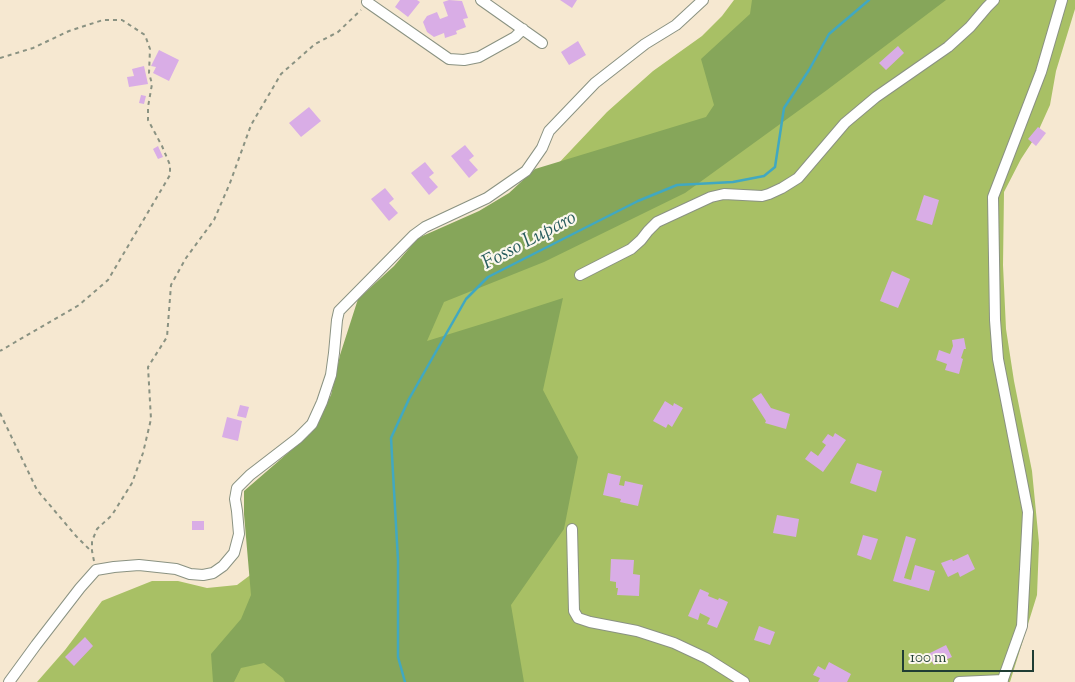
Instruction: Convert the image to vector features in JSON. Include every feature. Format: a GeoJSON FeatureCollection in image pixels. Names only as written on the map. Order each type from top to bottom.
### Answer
{"type":"FeatureCollection","features":[{"type":"Feature","properties":{"kind":"street"},"geometry":{"type":"LineString","coordinates":[[481,0],[542,42]]}},
{"type":"Feature","properties":{"kind":"street"},"geometry":{"type":"LineString","coordinates":[[9,682],[69,602],[96,570],[139,566],[176,569],[190,574],[203,575],[213,573],[222,566],[234,553],[238,534],[235,499],[237,488],[250,475],[298,438],[312,424],[322,402],[331,374],[339,311],[414,235],[425,227],[487,198],[510,184],[526,171],[542,148],[550,131],[596,83],[645,44],[676,25],[703,0]]}},
{"type":"Feature","properties":{"kind":"street"},"geometry":{"type":"LineString","coordinates":[[580,275],[631,249],[657,222],[711,196],[724,194],[762,196],[782,188],[798,178],[845,123],[876,97],[948,47],[970,27],[994,0]]}},
{"type":"Feature","properties":{"kind":"street"},"geometry":{"type":"LineString","coordinates":[[959,682],[1002,681],[1022,626],[1028,512],[998,359],[995,320],[993,198],[1041,72],[1062,0]]}},
{"type":"Feature","properties":{"kind":"street"},"geometry":{"type":"LineString","coordinates":[[367,2],[448,59],[464,60],[479,57],[515,37],[523,29]]}},
{"type":"Feature","properties":{"kind":"street"},"geometry":{"type":"LineString","coordinates":[[572,529],[574,611],[578,618],[637,631],[674,643],[706,658],[744,682]]}},
{"type":"Feature","properties":{"kind":"path"},"geometry":{"type":"LineString","coordinates":[[96,570],[92,541],[97,529],[112,515],[132,483],[143,453],[151,419],[148,368],[168,337],[171,285],[186,258],[214,220],[251,125],[280,74],[315,44],[338,32],[367,2]]}},
{"type":"Feature","properties":{"kind":"path"},"geometry":{"type":"LineString","coordinates":[[0,58],[32,48],[69,31],[103,20],[122,20],[146,34],[150,49],[149,73],[152,84],[148,120],[170,166],[170,175],[165,186],[108,280],[79,305],[0,351]]}},
{"type":"Feature","properties":{"kind":"path"},"geometry":{"type":"LineString","coordinates":[[0,413],[37,490],[76,536],[92,551]]}},
{"type":"Feature","properties":{"kind":"green space"},"geometry":{"type":"Polygon","coordinates":[[[734,0],[1075,0],[1075,9],[1056,71],[1050,105],[1036,136],[1021,159],[1004,192],[1003,265],[1006,329],[1032,471],[1039,543],[1037,595],[1010,682],[37,682],[65,650],[102,601],[152,581],[178,581],[207,588],[237,585],[257,570],[355,390],[538,185],[607,112],[653,71],[702,36],[722,16],[734,0]]]}},
{"type":"Feature","properties":{"kind":"green space"},"geometry":{"type":"Polygon","coordinates":[[[752,0],[946,0],[827,90],[685,193],[544,262],[444,302],[427,341],[563,298],[543,390],[578,457],[564,529],[511,605],[524,682],[285,682],[283,678],[264,663],[241,668],[234,682],[213,682],[211,654],[241,619],[251,595],[244,514],[244,491],[311,433],[331,395],[340,355],[358,299],[394,266],[418,238],[479,211],[509,193],[535,169],[706,117],[714,105],[701,59],[750,14],[752,0]]]}},
{"type":"Feature","properties":{"kind":"building"},"geometry":{"type":"Polygon","coordinates":[[[400,0],[417,0],[420,2],[408,17],[395,7],[400,0]]]}},
{"type":"Feature","properties":{"kind":"building"},"geometry":{"type":"Polygon","coordinates":[[[449,0],[462,1],[468,18],[463,19],[466,27],[456,31],[457,34],[445,38],[444,33],[434,37],[427,32],[423,22],[427,16],[437,12],[440,19],[448,16],[443,2],[449,0]]]}},
{"type":"Feature","properties":{"kind":"building"},"geometry":{"type":"Polygon","coordinates":[[[560,0],[577,0],[572,8],[560,0]]]}},
{"type":"Feature","properties":{"kind":"building"},"geometry":{"type":"Polygon","coordinates":[[[578,41],[586,55],[569,65],[561,52],[578,41]]]}},
{"type":"Feature","properties":{"kind":"building"},"geometry":{"type":"Polygon","coordinates":[[[898,46],[904,53],[886,70],[879,63],[898,46]]]}},
{"type":"Feature","properties":{"kind":"building"},"geometry":{"type":"Polygon","coordinates":[[[159,50],[179,60],[169,81],[153,73],[156,67],[151,66],[159,50]]]}},
{"type":"Feature","properties":{"kind":"building"},"geometry":{"type":"Polygon","coordinates":[[[144,66],[148,84],[129,87],[127,77],[134,76],[132,69],[144,66]]]}},
{"type":"Feature","properties":{"kind":"building"},"geometry":{"type":"Polygon","coordinates":[[[141,95],[146,96],[144,104],[139,103],[141,95]]]}},
{"type":"Feature","properties":{"kind":"building"},"geometry":{"type":"Polygon","coordinates":[[[309,107],[321,121],[301,137],[289,123],[309,107]]]}},
{"type":"Feature","properties":{"kind":"building"},"geometry":{"type":"Polygon","coordinates":[[[1038,127],[1046,133],[1036,146],[1028,139],[1038,127]]]}},
{"type":"Feature","properties":{"kind":"building"},"geometry":{"type":"Polygon","coordinates":[[[465,145],[474,156],[469,160],[478,170],[469,178],[451,156],[465,145]]]}},
{"type":"Feature","properties":{"kind":"building"},"geometry":{"type":"Polygon","coordinates":[[[158,146],[163,157],[158,159],[153,149],[158,146]]]}},
{"type":"Feature","properties":{"kind":"building"},"geometry":{"type":"Polygon","coordinates":[[[425,162],[434,173],[429,177],[438,187],[429,195],[411,173],[425,162]]]}},
{"type":"Feature","properties":{"kind":"building"},"geometry":{"type":"Polygon","coordinates":[[[385,188],[394,199],[389,203],[398,213],[389,221],[371,199],[385,188]]]}},
{"type":"Feature","properties":{"kind":"building"},"geometry":{"type":"Polygon","coordinates":[[[924,195],[939,200],[932,225],[916,220],[924,195]]]}},
{"type":"Feature","properties":{"kind":"building"},"geometry":{"type":"Polygon","coordinates":[[[892,271],[910,279],[898,308],[880,301],[892,271]]]}},
{"type":"Feature","properties":{"kind":"building"},"geometry":{"type":"Polygon","coordinates":[[[964,338],[966,349],[964,349],[961,358],[963,359],[959,374],[945,370],[947,364],[936,360],[939,350],[950,354],[953,346],[952,340],[964,338]]]}},
{"type":"Feature","properties":{"kind":"building"},"geometry":{"type":"Polygon","coordinates":[[[761,393],[771,408],[790,414],[786,429],[765,423],[766,421],[752,399],[761,393]]]}},
{"type":"Feature","properties":{"kind":"building"},"geometry":{"type":"Polygon","coordinates":[[[665,401],[673,406],[674,403],[683,408],[672,427],[668,424],[666,428],[653,421],[665,401]]]}},
{"type":"Feature","properties":{"kind":"building"},"geometry":{"type":"Polygon","coordinates":[[[240,405],[249,407],[246,418],[237,416],[240,405]]]}},
{"type":"Feature","properties":{"kind":"building"},"geometry":{"type":"Polygon","coordinates":[[[227,417],[242,421],[238,441],[222,437],[227,417]]]}},
{"type":"Feature","properties":{"kind":"building"},"geometry":{"type":"Polygon","coordinates":[[[835,433],[846,440],[823,472],[805,459],[811,451],[818,456],[826,445],[822,442],[828,434],[833,437],[835,433]]]}},
{"type":"Feature","properties":{"kind":"building"},"geometry":{"type":"Polygon","coordinates":[[[857,463],[882,471],[876,492],[850,483],[857,463]]]}},
{"type":"Feature","properties":{"kind":"building"},"geometry":{"type":"Polygon","coordinates":[[[608,473],[621,476],[619,485],[624,486],[625,481],[643,485],[638,506],[620,502],[621,499],[603,495],[608,473]]]}},
{"type":"Feature","properties":{"kind":"building"},"geometry":{"type":"Polygon","coordinates":[[[777,515],[799,519],[796,537],[773,533],[777,515]]]}},
{"type":"Feature","properties":{"kind":"building"},"geometry":{"type":"Polygon","coordinates":[[[192,521],[204,521],[204,530],[192,530],[192,521]]]}},
{"type":"Feature","properties":{"kind":"building"},"geometry":{"type":"Polygon","coordinates":[[[863,535],[878,539],[871,560],[857,555],[863,535]]]}},
{"type":"Feature","properties":{"kind":"building"},"geometry":{"type":"Polygon","coordinates":[[[906,536],[916,539],[904,578],[911,580],[915,565],[935,571],[929,591],[893,581],[906,536]]]}},
{"type":"Feature","properties":{"kind":"building"},"geometry":{"type":"Polygon","coordinates":[[[968,554],[975,569],[960,577],[958,572],[948,577],[941,563],[952,559],[953,561],[968,554]]]}},
{"type":"Feature","properties":{"kind":"building"},"geometry":{"type":"Polygon","coordinates":[[[611,559],[634,560],[633,574],[640,575],[639,596],[617,595],[618,588],[616,588],[616,582],[610,581],[611,559]]]}},
{"type":"Feature","properties":{"kind":"building"},"geometry":{"type":"Polygon","coordinates":[[[700,589],[709,593],[708,596],[728,602],[717,628],[707,624],[710,618],[700,613],[698,620],[688,616],[700,589]]]}},
{"type":"Feature","properties":{"kind":"building"},"geometry":{"type":"Polygon","coordinates":[[[759,626],[775,632],[770,645],[754,640],[759,626]]]}},
{"type":"Feature","properties":{"kind":"building"},"geometry":{"type":"Polygon","coordinates":[[[85,637],[93,646],[74,666],[65,657],[85,637]]]}},
{"type":"Feature","properties":{"kind":"building"},"geometry":{"type":"Polygon","coordinates":[[[946,645],[952,657],[934,665],[928,654],[946,645]]]}},
{"type":"Feature","properties":{"kind":"building"},"geometry":{"type":"Polygon","coordinates":[[[829,662],[851,674],[847,682],[818,682],[820,678],[813,675],[818,666],[825,670],[829,662]]]}},
{"type":"Feature","properties":{"kind":"waterway","name":"Fosso Luparo"},"geometry":{"type":"LineString","coordinates":[[405,682],[398,657],[398,560],[391,438],[409,399],[466,299],[488,277],[638,201],[677,185],[733,182],[764,176],[775,167],[784,108],[809,70],[829,34],[869,0]]}}]}
